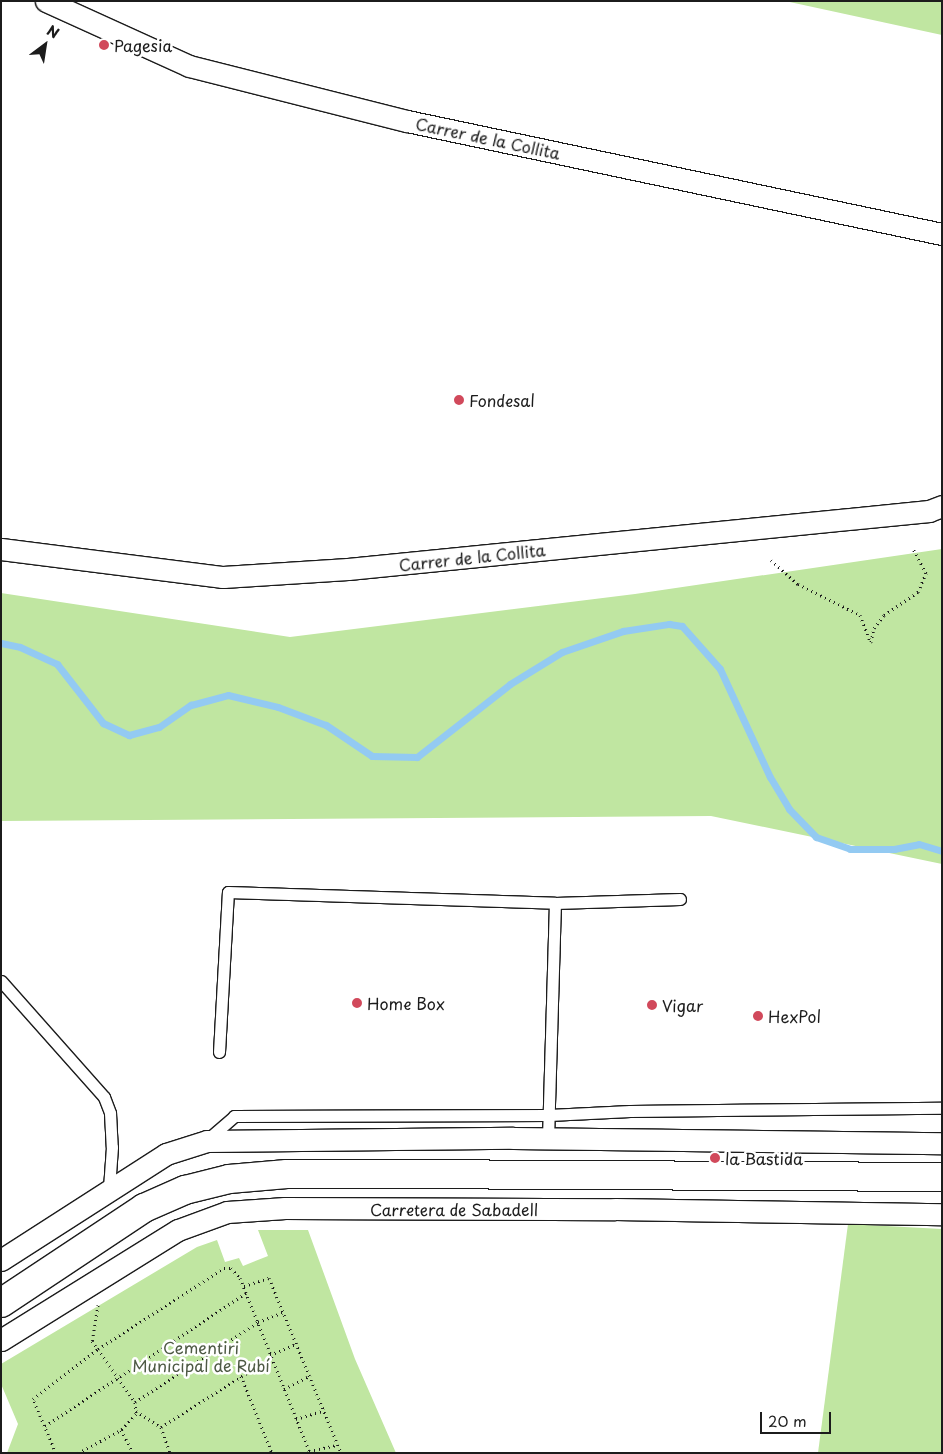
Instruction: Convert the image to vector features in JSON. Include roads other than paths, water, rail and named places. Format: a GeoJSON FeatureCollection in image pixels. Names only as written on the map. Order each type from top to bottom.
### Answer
{"type":"FeatureCollection","features":[{"type":"Feature","properties":{"kind":"main road"},"geometry":{"type":"LineString","coordinates":[[1,1303],[144,1208],[185,1190],[229,1179],[288,1174],[942,1177]]}},
{"type":"Feature","properties":{"kind":"street","name":"Carrer de la Collita"},"geometry":{"type":"LineString","coordinates":[[46,1],[189,66],[407,121],[942,234]]}},
{"type":"Feature","properties":{"kind":"street","name":"Carrer de la Collita"},"geometry":{"type":"LineString","coordinates":[[1,550],[223,577],[348,569],[930,511],[942,506]]}},
{"type":"Feature","properties":{"kind":"street"},"geometry":{"type":"LineString","coordinates":[[1,1260],[109,1188],[166,1154],[206,1140],[548,1138],[942,1143]]}},
{"type":"Feature","properties":{"kind":"street","name":"Carretera de Sabadell"},"geometry":{"type":"LineString","coordinates":[[1,1340],[178,1230],[227,1212],[285,1208],[615,1209],[942,1214]]}},
{"type":"Feature","properties":{"kind":"lane"},"geometry":{"type":"LineString","coordinates":[[219,1052],[228,892],[555,903],[680,899]]}},
{"type":"Feature","properties":{"kind":"lane"},"geometry":{"type":"LineString","coordinates":[[548,1138],[555,903]]}},
{"type":"Feature","properties":{"kind":"lane"},"geometry":{"type":"LineString","coordinates":[[1,981],[104,1097],[110,1113],[112,1147],[109,1188]]}},
{"type":"Feature","properties":{"kind":"lane"},"geometry":{"type":"LineString","coordinates":[[206,1140],[234,1116],[549,1115],[630,1111],[942,1108]]}},
{"type":"Feature","properties":{"kind":"waterway"},"geometry":{"type":"LineString","coordinates":[[1,643],[20,647],[57,664],[103,723],[129,735],[159,727],[191,705],[228,695],[278,707],[326,725],[372,756],[417,757],[510,684],[562,652],[623,631],[669,624],[682,626],[720,669],[770,777],[789,809],[816,837],[850,849],[894,849],[919,844],[942,851]]}},
{"type":"Feature","properties":{"kind":"place","name":"Pagesia"},"geometry":{"type":"Point","coordinates":[104,45]}},
{"type":"Feature","properties":{"kind":"place","name":"Fondesal"},"geometry":{"type":"Point","coordinates":[459,400]}},
{"type":"Feature","properties":{"kind":"place","name":"Home Box"},"geometry":{"type":"Point","coordinates":[357,1003]}},
{"type":"Feature","properties":{"kind":"place","name":"Vigar"},"geometry":{"type":"Point","coordinates":[652,1005]}},
{"type":"Feature","properties":{"kind":"place","name":"HexPol"},"geometry":{"type":"Point","coordinates":[758,1016]}},
{"type":"Feature","properties":{"kind":"place","name":"la Bastida"},"geometry":{"type":"Point","coordinates":[715,1158]}},
{"type":"Feature","properties":{"kind":"park label","name":"Cementiri Municipal de Rubí"},"geometry":{"type":"Point","coordinates":[201,1356]}}]}
